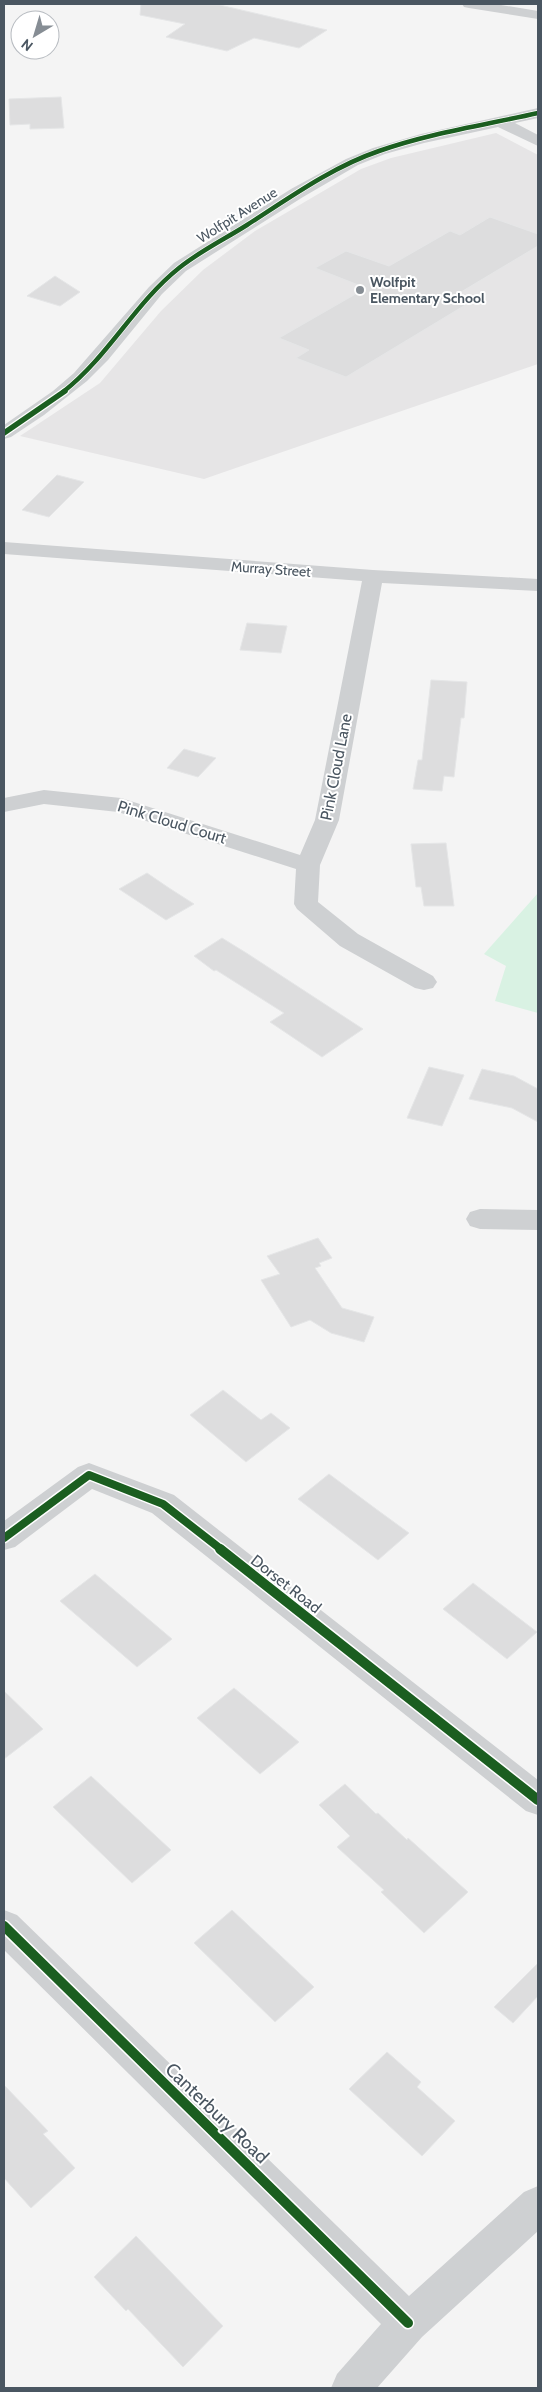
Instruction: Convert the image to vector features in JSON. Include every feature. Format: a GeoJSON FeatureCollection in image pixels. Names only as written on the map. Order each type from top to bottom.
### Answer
{"type":"FeatureCollection","features":[{"type":"Feature","properties":{"kind":"street"},"geometry":{"type":"LineString","coordinates":[[469,4],[538,15]]}},
{"type":"Feature","properties":{"kind":"street","name":"Wolfpit Avenue"},"geometry":{"type":"LineString","coordinates":[[4,433],[46,405],[90,369],[172,273],[314,182],[362,158],[421,139],[538,113]]}},
{"type":"Feature","properties":{"kind":"street"},"geometry":{"type":"LineString","coordinates":[[499,122],[538,141]]}},
{"type":"Feature","properties":{"kind":"street","name":"Murray Street"},"geometry":{"type":"LineString","coordinates":[[4,548],[373,576],[538,585]]}},
{"type":"Feature","properties":{"kind":"street","name":"Pink Cloud Lane"},"geometry":{"type":"LineString","coordinates":[[373,576],[327,820],[308,865],[306,904],[349,940],[424,982]]}},
{"type":"Feature","properties":{"kind":"street","name":"Pink Cloud Court"},"geometry":{"type":"LineString","coordinates":[[4,805],[44,797],[121,805],[308,865]]}},
{"type":"Feature","properties":{"kind":"street"},"geometry":{"type":"LineString","coordinates":[[480,1219],[538,1220]]}},
{"type":"Feature","properties":{"kind":"street","name":"Dorset Road"},"geometry":{"type":"LineString","coordinates":[[4,1538],[89,1475],[162,1504],[538,1800]]}},
{"type":"Feature","properties":{"kind":"street","name":"Canterbury Road"},"geometry":{"type":"LineString","coordinates":[[4,1926],[408,2323]]}},
{"type":"Feature","properties":{"kind":"street"},"geometry":{"type":"LineString","coordinates":[[351,2388],[408,2323],[538,2205]]}},
{"type":"Feature","properties":{"kind":"shaded area","name":"Wolfpit Elementary School"},"geometry":{"type":"Polygon","coordinates":[[[496,133],[538,155],[538,364],[204,479],[20,436],[100,383],[161,311],[203,270],[255,231],[361,169],[391,158],[496,133]]]}},
{"type":"Feature","properties":{"kind":"green space"},"geometry":{"type":"Polygon","coordinates":[[[538,893],[538,1013],[495,1001],[506,966],[484,954],[538,893]]]}},
{"type":"Feature","properties":{"kind":"building"},"geometry":{"type":"Polygon","coordinates":[[[141,4],[220,5],[327,30],[299,48],[254,38],[227,51],[166,37],[185,24],[140,15],[141,4]]]}},
{"type":"Feature","properties":{"kind":"building"},"geometry":{"type":"Polygon","coordinates":[[[61,97],[64,128],[30,129],[30,124],[10,125],[9,99],[61,97]]]}},
{"type":"Feature","properties":{"kind":"building"},"geometry":{"type":"Polygon","coordinates":[[[490,217],[538,234],[538,246],[451,298],[467,304],[346,377],[296,358],[309,350],[279,338],[366,288],[315,268],[346,251],[389,266],[450,231],[460,235],[490,217]]]}},
{"type":"Feature","properties":{"kind":"building"},"geometry":{"type":"Polygon","coordinates":[[[55,276],[80,292],[60,306],[27,296],[55,276]]]}},
{"type":"Feature","properties":{"kind":"building"},"geometry":{"type":"Polygon","coordinates":[[[57,475],[84,482],[49,517],[22,510],[57,475]]]}},
{"type":"Feature","properties":{"kind":"building"},"geometry":{"type":"Polygon","coordinates":[[[247,623],[287,626],[281,653],[240,650],[247,623]]]}},
{"type":"Feature","properties":{"kind":"building"},"geometry":{"type":"Polygon","coordinates":[[[431,680],[467,682],[464,718],[461,718],[454,777],[444,776],[442,791],[413,789],[418,760],[422,760],[431,680]]]}},
{"type":"Feature","properties":{"kind":"building"},"geometry":{"type":"Polygon","coordinates":[[[184,749],[216,758],[198,777],[167,768],[184,749]]]}},
{"type":"Feature","properties":{"kind":"building"},"geometry":{"type":"Polygon","coordinates":[[[446,843],[454,906],[424,906],[421,887],[416,887],[411,844],[446,843]]]}},
{"type":"Feature","properties":{"kind":"building"},"geometry":{"type":"Polygon","coordinates":[[[147,873],[194,904],[166,920],[119,889],[147,873]]]}},
{"type":"Feature","properties":{"kind":"building"},"geometry":{"type":"Polygon","coordinates":[[[222,938],[363,1029],[322,1057],[270,1022],[284,1013],[216,970],[214,971],[194,956],[222,938]]]}},
{"type":"Feature","properties":{"kind":"building"},"geometry":{"type":"Polygon","coordinates":[[[429,1067],[464,1075],[442,1126],[407,1118],[429,1067]]]}},
{"type":"Feature","properties":{"kind":"building"},"geometry":{"type":"Polygon","coordinates":[[[482,1069],[514,1076],[538,1089],[538,1122],[512,1108],[469,1099],[482,1069]]]}},
{"type":"Feature","properties":{"kind":"building"},"geometry":{"type":"Polygon","coordinates":[[[318,1238],[332,1258],[319,1263],[321,1266],[315,1268],[342,1308],[374,1317],[364,1342],[331,1333],[310,1320],[291,1327],[261,1280],[280,1274],[267,1256],[318,1238]]]}},
{"type":"Feature","properties":{"kind":"building"},"geometry":{"type":"Polygon","coordinates":[[[223,1390],[261,1420],[271,1413],[290,1428],[246,1462],[190,1415],[223,1390]]]}},
{"type":"Feature","properties":{"kind":"building"},"geometry":{"type":"Polygon","coordinates":[[[329,1474],[409,1533],[378,1560],[298,1499],[329,1474]]]}},
{"type":"Feature","properties":{"kind":"building"},"geometry":{"type":"Polygon","coordinates":[[[95,1574],[172,1639],[137,1667],[60,1601],[95,1574]]]}},
{"type":"Feature","properties":{"kind":"building"},"geometry":{"type":"Polygon","coordinates":[[[473,1583],[537,1632],[507,1659],[443,1609],[473,1583]]]}},
{"type":"Feature","properties":{"kind":"building"},"geometry":{"type":"Polygon","coordinates":[[[234,1688],[299,1742],[260,1774],[197,1718],[234,1688]]]}},
{"type":"Feature","properties":{"kind":"building"},"geometry":{"type":"Polygon","coordinates":[[[4,1691],[43,1729],[4,1759],[4,1691]]]}},
{"type":"Feature","properties":{"kind":"building"},"geometry":{"type":"Polygon","coordinates":[[[91,1776],[171,1850],[132,1883],[53,1807],[91,1776]]]}},
{"type":"Feature","properties":{"kind":"building"},"geometry":{"type":"Polygon","coordinates":[[[345,1784],[376,1814],[378,1813],[407,1840],[408,1838],[468,1892],[424,1933],[381,1892],[384,1890],[337,1847],[350,1836],[319,1805],[345,1784]]]}},
{"type":"Feature","properties":{"kind":"building"},"geometry":{"type":"Polygon","coordinates":[[[232,1910],[314,1987],[275,2022],[194,1943],[232,1910]]]}},
{"type":"Feature","properties":{"kind":"building"},"geometry":{"type":"Polygon","coordinates":[[[538,1963],[538,1996],[513,2023],[494,2007],[538,1963]]]}},
{"type":"Feature","properties":{"kind":"building"},"geometry":{"type":"Polygon","coordinates":[[[387,2052],[421,2082],[417,2087],[455,2121],[422,2156],[349,2089],[387,2052]]]}},
{"type":"Feature","properties":{"kind":"building"},"geometry":{"type":"Polygon","coordinates":[[[4,2085],[48,2131],[43,2134],[75,2168],[31,2208],[4,2178],[4,2085]]]}},
{"type":"Feature","properties":{"kind":"building"},"geometry":{"type":"Polygon","coordinates":[[[136,2236],[223,2326],[183,2367],[128,2309],[126,2311],[94,2277],[136,2236]]]}},
{"type":"Feature","properties":{"kind":"cycle path"},"geometry":{"type":"LineString","coordinates":[[4,433],[49,403],[81,377],[102,356],[167,278],[180,267],[297,193],[352,162],[379,151],[421,139],[538,113]]}},
{"type":"Feature","properties":{"kind":"cycle path"},"geometry":{"type":"LineString","coordinates":[[4,1538],[89,1475],[163,1504],[538,1800]]}},
{"type":"Feature","properties":{"kind":"cycle path"},"geometry":{"type":"LineString","coordinates":[[4,1926],[408,2323]]}},
{"type":"Feature","properties":{"kind":"place","name":"Wolfpit Elementary School"},"geometry":{"type":"Point","coordinates":[360,290]}}]}
